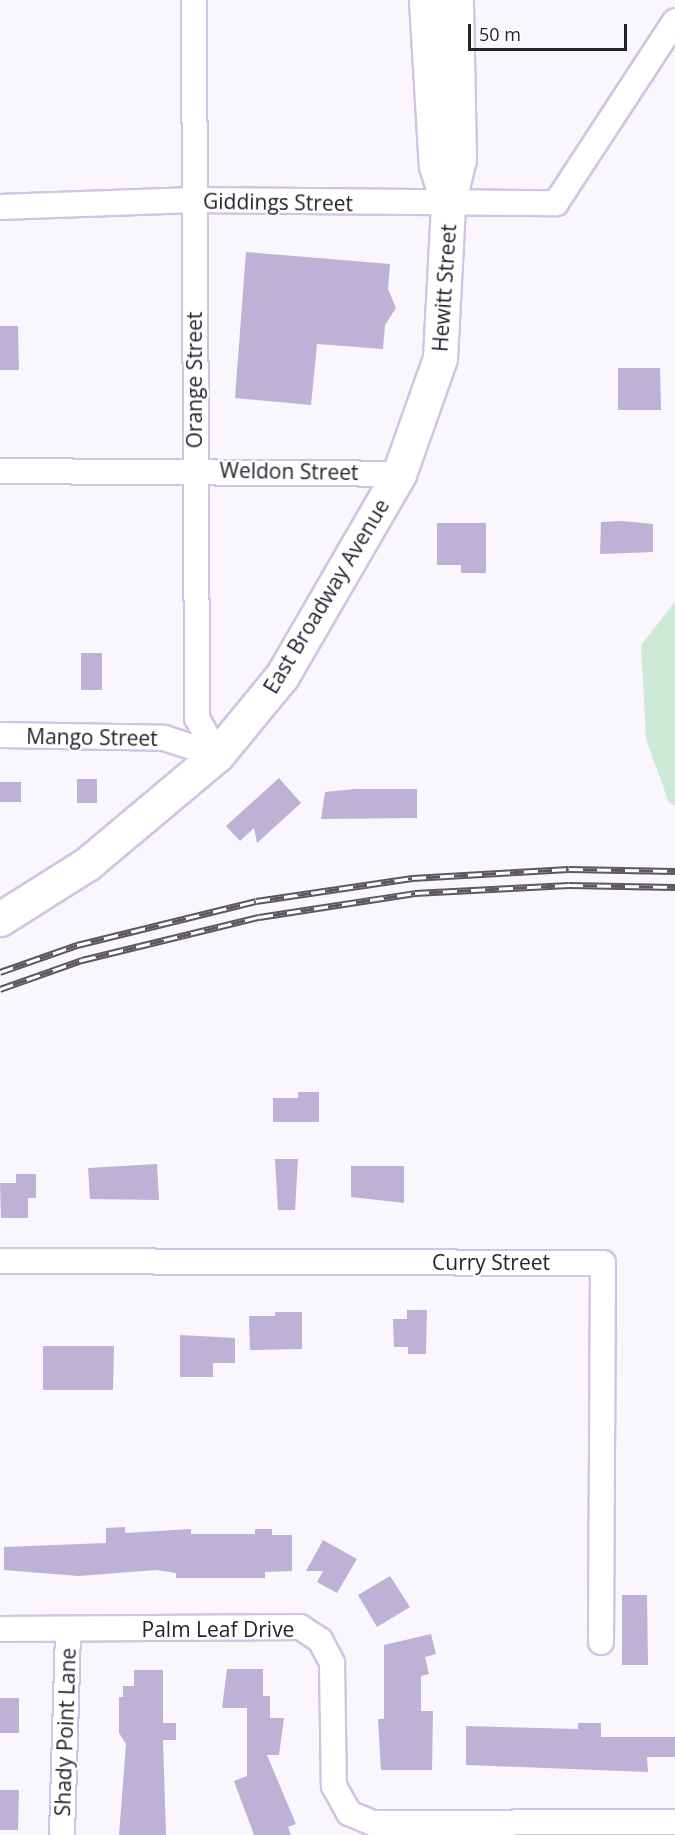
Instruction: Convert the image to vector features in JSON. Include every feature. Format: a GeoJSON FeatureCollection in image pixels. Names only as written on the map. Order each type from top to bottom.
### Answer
{"type":"FeatureCollection","features":[{"type":"Feature","properties":{"kind":"main road","name":"Hewitt Street"},"geometry":{"type":"LineString","coordinates":[[426,0],[436,166],[448,204]]}},
{"type":"Feature","properties":{"kind":"main road","name":"Hewitt Street"},"geometry":{"type":"LineString","coordinates":[[399,474],[440,358],[448,204],[459,159],[456,0]]}},
{"type":"Feature","properties":{"kind":"main road","name":"East Broadway Avenue"},"geometry":{"type":"LineString","coordinates":[[0,919],[87,864],[217,755],[282,676],[399,474]]}},
{"type":"Feature","properties":{"kind":"street","name":"Orange Street"},"geometry":{"type":"LineString","coordinates":[[194,0],[194,469],[197,718],[217,755]]}},
{"type":"Feature","properties":{"kind":"street","name":"Giddings Street"},"geometry":{"type":"LineString","coordinates":[[0,207],[194,200],[448,204],[556,203],[675,21]]}},
{"type":"Feature","properties":{"kind":"street","name":"Weldon Street"},"geometry":{"type":"LineString","coordinates":[[0,471],[194,469],[399,474]]}},
{"type":"Feature","properties":{"kind":"street","name":"Mango Street"},"geometry":{"type":"LineString","coordinates":[[0,735],[164,738],[217,755]]}},
{"type":"Feature","properties":{"kind":"street","name":"Curry Street"},"geometry":{"type":"LineString","coordinates":[[0,1261],[603,1263],[601,1642]]}},
{"type":"Feature","properties":{"kind":"street","name":"Palm Leaf Drive"},"geometry":{"type":"LineString","coordinates":[[0,1629],[300,1627],[320,1640],[332,1662],[334,1786],[349,1813],[373,1823],[675,1822]]}},
{"type":"Feature","properties":{"kind":"street","name":"Shady Point Lane"},"geometry":{"type":"LineString","coordinates":[[62,1835],[68,1629]]}},
{"type":"Feature","properties":{"kind":"green space"},"geometry":{"type":"Polygon","coordinates":[[[675,602],[675,805],[669,803],[646,739],[641,645],[675,602]]]}},
{"type":"Feature","properties":{"kind":"building"},"geometry":{"type":"Polygon","coordinates":[[[246,252],[390,264],[388,289],[396,308],[385,325],[383,349],[317,344],[311,405],[235,398],[246,252]]]}},
{"type":"Feature","properties":{"kind":"building"},"geometry":{"type":"Polygon","coordinates":[[[0,326],[18,326],[19,370],[0,370],[0,326]]]}},
{"type":"Feature","properties":{"kind":"building"},"geometry":{"type":"Polygon","coordinates":[[[618,368],[660,368],[661,410],[618,410],[618,368]]]}},
{"type":"Feature","properties":{"kind":"building"},"geometry":{"type":"Polygon","coordinates":[[[622,521],[653,524],[653,552],[600,554],[601,522],[622,521]]]}},
{"type":"Feature","properties":{"kind":"building"},"geometry":{"type":"Polygon","coordinates":[[[437,523],[486,523],[486,573],[461,573],[461,565],[437,565],[437,523]]]}},
{"type":"Feature","properties":{"kind":"building"},"geometry":{"type":"Polygon","coordinates":[[[81,653],[102,653],[102,690],[81,690],[81,653]]]}},
{"type":"Feature","properties":{"kind":"building"},"geometry":{"type":"Polygon","coordinates":[[[279,778],[301,803],[257,843],[254,828],[240,841],[226,826],[279,778]]]}},
{"type":"Feature","properties":{"kind":"building"},"geometry":{"type":"Polygon","coordinates":[[[77,779],[97,779],[97,803],[77,803],[77,779]]]}},
{"type":"Feature","properties":{"kind":"building"},"geometry":{"type":"Polygon","coordinates":[[[0,782],[21,782],[21,802],[0,802],[0,782]]]}},
{"type":"Feature","properties":{"kind":"building"},"geometry":{"type":"Polygon","coordinates":[[[355,789],[417,789],[417,818],[321,819],[325,792],[355,789]]]}},
{"type":"Feature","properties":{"kind":"building"},"geometry":{"type":"Polygon","coordinates":[[[298,1092],[319,1092],[319,1122],[273,1122],[273,1098],[298,1098],[298,1092]]]}},
{"type":"Feature","properties":{"kind":"building"},"geometry":{"type":"Polygon","coordinates":[[[275,1159],[298,1159],[295,1210],[278,1210],[275,1159]]]}},
{"type":"Feature","properties":{"kind":"building"},"geometry":{"type":"Polygon","coordinates":[[[157,1164],[159,1200],[90,1199],[88,1168],[157,1164]]]}},
{"type":"Feature","properties":{"kind":"building"},"geometry":{"type":"Polygon","coordinates":[[[351,1166],[404,1166],[404,1203],[351,1197],[351,1166]]]}},
{"type":"Feature","properties":{"kind":"building"},"geometry":{"type":"Polygon","coordinates":[[[16,1174],[36,1174],[36,1198],[28,1198],[28,1218],[1,1218],[0,1183],[16,1183],[16,1174]]]}},
{"type":"Feature","properties":{"kind":"building"},"geometry":{"type":"Polygon","coordinates":[[[407,1310],[427,1310],[426,1354],[408,1354],[408,1347],[394,1347],[393,1319],[407,1319],[407,1310]]]}},
{"type":"Feature","properties":{"kind":"building"},"geometry":{"type":"Polygon","coordinates":[[[275,1312],[302,1312],[302,1349],[250,1350],[249,1316],[275,1316],[275,1312]]]}},
{"type":"Feature","properties":{"kind":"building"},"geometry":{"type":"Polygon","coordinates":[[[180,1335],[235,1338],[235,1363],[213,1363],[213,1377],[180,1377],[180,1335]]]}},
{"type":"Feature","properties":{"kind":"building"},"geometry":{"type":"Polygon","coordinates":[[[43,1346],[114,1346],[113,1390],[43,1390],[43,1346]]]}},
{"type":"Feature","properties":{"kind":"building"},"geometry":{"type":"Polygon","coordinates":[[[125,1527],[125,1533],[191,1529],[191,1534],[255,1534],[255,1529],[272,1529],[272,1535],[292,1535],[292,1571],[265,1572],[265,1578],[176,1578],[176,1573],[156,1570],[79,1576],[4,1570],[4,1547],[106,1543],[106,1528],[125,1527]]]}},
{"type":"Feature","properties":{"kind":"building"},"geometry":{"type":"Polygon","coordinates":[[[323,1540],[357,1559],[337,1593],[317,1582],[323,1571],[306,1571],[323,1540]]]}},
{"type":"Feature","properties":{"kind":"building"},"geometry":{"type":"Polygon","coordinates":[[[390,1576],[410,1607],[377,1627],[358,1595],[390,1576]]]}},
{"type":"Feature","properties":{"kind":"building"},"geometry":{"type":"Polygon","coordinates":[[[622,1595],[647,1595],[648,1665],[622,1665],[622,1595]]]}},
{"type":"Feature","properties":{"kind":"building"},"geometry":{"type":"Polygon","coordinates":[[[431,1634],[436,1654],[425,1657],[429,1674],[421,1676],[421,1711],[433,1711],[432,1770],[381,1770],[378,1719],[384,1719],[384,1645],[431,1634]]]}},
{"type":"Feature","properties":{"kind":"building"},"geometry":{"type":"Polygon","coordinates":[[[227,1669],[263,1669],[263,1696],[270,1696],[270,1718],[284,1718],[279,1755],[267,1755],[296,1824],[288,1827],[291,1835],[254,1835],[234,1781],[247,1776],[247,1708],[222,1708],[227,1669]]]}},
{"type":"Feature","properties":{"kind":"building"},"geometry":{"type":"Polygon","coordinates":[[[134,1670],[163,1670],[163,1723],[176,1723],[176,1740],[163,1740],[166,1835],[119,1835],[126,1744],[119,1733],[119,1697],[123,1697],[123,1686],[134,1686],[134,1670]]]}},
{"type":"Feature","properties":{"kind":"building"},"geometry":{"type":"Polygon","coordinates":[[[0,1698],[19,1698],[19,1733],[0,1733],[0,1698]]]}},
{"type":"Feature","properties":{"kind":"building"},"geometry":{"type":"Polygon","coordinates":[[[578,1723],[601,1723],[601,1737],[675,1737],[675,1757],[647,1757],[648,1772],[466,1765],[466,1726],[578,1729],[578,1723]]]}},
{"type":"Feature","properties":{"kind":"building"},"geometry":{"type":"Polygon","coordinates":[[[0,1790],[19,1790],[18,1830],[0,1830],[0,1790]]]}},
{"type":"Feature","properties":{"kind":"railway"},"geometry":{"type":"LineString","coordinates":[[0,972],[77,945],[256,901],[412,878],[569,869],[675,871]]}},
{"type":"Feature","properties":{"kind":"railway"},"geometry":{"type":"LineString","coordinates":[[0,989],[82,960],[259,917],[415,893],[569,885],[675,887]]}}]}
